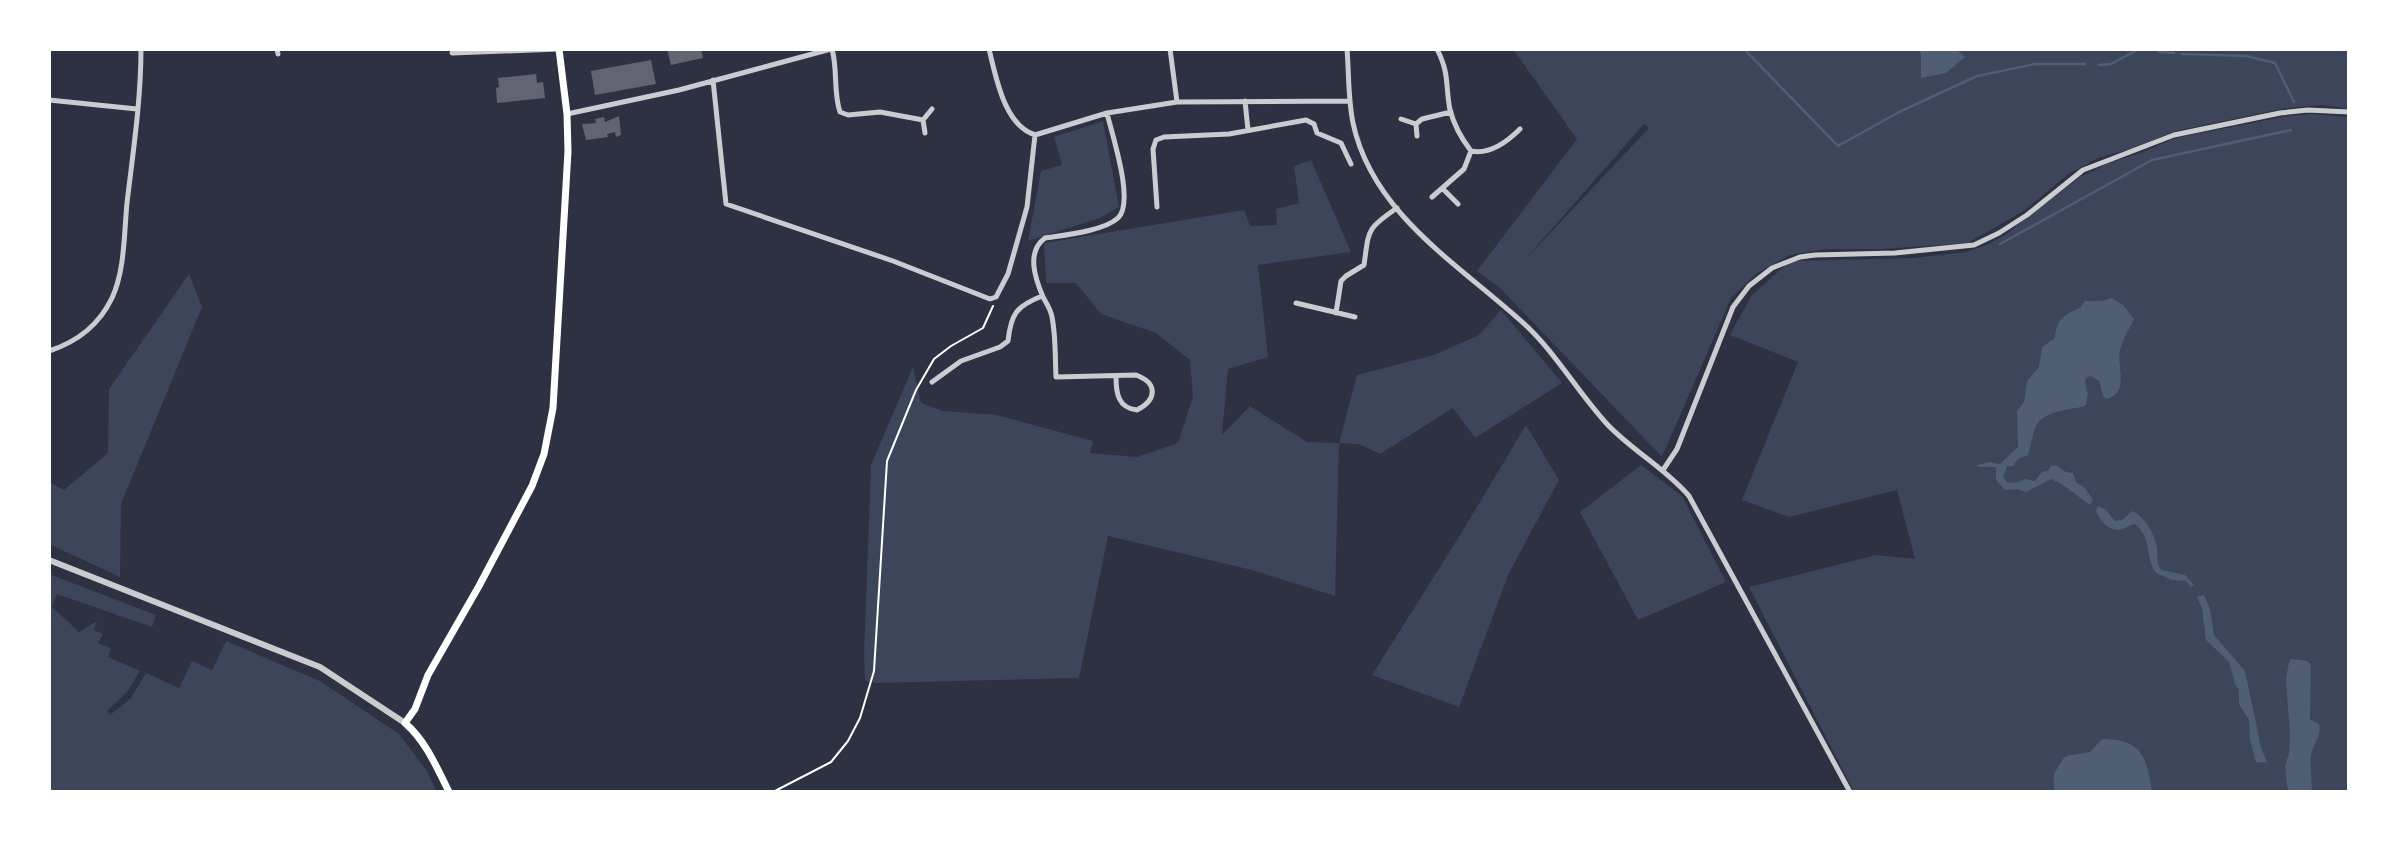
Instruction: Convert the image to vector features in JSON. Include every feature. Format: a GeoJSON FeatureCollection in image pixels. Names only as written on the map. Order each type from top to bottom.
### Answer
{"type":"FeatureCollection","features":[{"type":"Feature","properties":{"kind":"main road"},"geometry":{"type":"LineString","coordinates":[[449,792],[432,758],[417,735],[405,723],[415,709],[428,675],[480,586],[527,497],[544,454],[553,408],[567,187],[567,114],[559,49]]}},
{"type":"Feature","properties":{"kind":"street"},"geometry":{"type":"LineString","coordinates":[[49,351],[78,338],[92,328],[113,296],[121,262],[141,49]]}},
{"type":"Feature","properties":{"kind":"street"},"geometry":{"type":"LineString","coordinates":[[452,53],[559,49]]}},
{"type":"Feature","properties":{"kind":"street"},"geometry":{"type":"LineString","coordinates":[[567,114],[832,49],[836,62],[836,93],[840,112],[848,115],[880,113],[923,120]]}},
{"type":"Feature","properties":{"kind":"street"},"geometry":{"type":"LineString","coordinates":[[989,49],[1004,102],[1020,125],[1035,135],[1107,113],[1177,102],[1350,101]]}},
{"type":"Feature","properties":{"kind":"street"},"geometry":{"type":"LineString","coordinates":[[1170,49],[1177,102]]}},
{"type":"Feature","properties":{"kind":"street"},"geometry":{"type":"LineString","coordinates":[[1347,49],[1353,124],[1375,180],[1397,208],[1449,260],[1523,322],[1613,430],[1683,489],[1850,792]]}},
{"type":"Feature","properties":{"kind":"street"},"geometry":{"type":"LineString","coordinates":[[1437,49],[1446,67],[1451,111],[1460,136],[1471,151]]}},
{"type":"Feature","properties":{"kind":"street"},"geometry":{"type":"LineString","coordinates":[[713,80],[726,204],[893,261],[990,299],[996,297],[1008,274],[1027,206],[1035,135]]}},
{"type":"Feature","properties":{"kind":"street"},"geometry":{"type":"LineString","coordinates":[[49,100],[137,109]]}},
{"type":"Feature","properties":{"kind":"street"},"geometry":{"type":"LineString","coordinates":[[1245,101],[1248,130]]}},
{"type":"Feature","properties":{"kind":"street"},"geometry":{"type":"LineString","coordinates":[[925,133],[923,120],[932,109]]}},
{"type":"Feature","properties":{"kind":"street"},"geometry":{"type":"LineString","coordinates":[[1663,470],[1677,449],[1733,307],[1749,286],[1772,268],[1800,257],[1815,255],[1895,253],[1973,245],[1999,233],[2027,215],[2083,170],[2174,135],[2280,113],[2308,110],[2349,112]]}},
{"type":"Feature","properties":{"kind":"street"},"geometry":{"type":"LineString","coordinates":[[1416,124],[1422,119],[1451,111]]}},
{"type":"Feature","properties":{"kind":"street"},"geometry":{"type":"LineString","coordinates":[[1107,113],[1125,193],[1124,208],[1119,217],[1105,225],[1045,238],[1033,254],[1042,296],[1052,314],[1056,377],[1136,375],[1151,384],[1153,393],[1149,402],[1137,410],[1128,409],[1116,392],[1116,377]]}},
{"type":"Feature","properties":{"kind":"street"},"geometry":{"type":"LineString","coordinates":[[1401,118],[1416,124]]}},
{"type":"Feature","properties":{"kind":"street"},"geometry":{"type":"LineString","coordinates":[[1157,206],[1153,149],[1157,140],[1164,137],[1248,130],[1300,120],[1309,121],[1314,124],[1317,133],[1341,143],[1351,164]]}},
{"type":"Feature","properties":{"kind":"street"},"geometry":{"type":"LineString","coordinates":[[1416,124],[1417,135]]}},
{"type":"Feature","properties":{"kind":"street"},"geometry":{"type":"LineString","coordinates":[[1471,151],[1499,146],[1520,129]]}},
{"type":"Feature","properties":{"kind":"street"},"geometry":{"type":"LineString","coordinates":[[1513,136],[1519,142]]}},
{"type":"Feature","properties":{"kind":"street"},"geometry":{"type":"LineString","coordinates":[[1432,197],[1464,169],[1471,151]]}},
{"type":"Feature","properties":{"kind":"street"},"geometry":{"type":"LineString","coordinates":[[1443,189],[1458,204]]}},
{"type":"Feature","properties":{"kind":"street"},"geometry":{"type":"LineString","coordinates":[[1335,313],[1341,281],[1364,265],[1364,250],[1371,229],[1397,208]]}},
{"type":"Feature","properties":{"kind":"street"},"geometry":{"type":"LineString","coordinates":[[932,382],[961,361],[1000,347],[1008,341],[1011,319],[1018,309],[1042,296]]}},
{"type":"Feature","properties":{"kind":"street"},"geometry":{"type":"LineString","coordinates":[[1296,303],[1355,317]]}},
{"type":"Feature","properties":{"kind":"street"},"geometry":{"type":"LineString","coordinates":[[49,560],[320,667],[405,723]]}},
{"type":"Feature","properties":{"kind":"path"},"geometry":{"type":"LineString","coordinates":[[773,792],[831,762],[848,741],[860,718],[874,671],[887,461],[916,390],[934,359],[983,328],[996,297]]}},
{"type":"Feature","properties":{"kind":"shaded area"},"geometry":{"type":"Polygon","coordinates":[[[1513,49],[2349,49],[2349,109],[2323,105],[2287,108],[2175,131],[2135,148],[2098,158],[2067,175],[2025,210],[1968,243],[1883,249],[1827,249],[1790,255],[1757,273],[1731,298],[1662,457],[1500,288],[1477,271],[1577,139],[1513,49]],[[1644,124],[1522,263],[1649,128],[1644,124]]]}},
{"type":"Feature","properties":{"kind":"shaded area"},"geometry":{"type":"Polygon","coordinates":[[[1918,49],[1956,49],[1965,57],[1946,73],[1921,78],[1921,54],[1918,49]]]}},
{"type":"Feature","properties":{"kind":"shaded area"},"geometry":{"type":"Polygon","coordinates":[[[2310,114],[2349,117],[2349,792],[1854,792],[1749,587],[1876,555],[1915,559],[1897,490],[1789,517],[1742,500],[1798,362],[1730,335],[1751,296],[1790,261],[1913,258],[1966,252],[2005,235],[2080,177],[2109,163],[2176,138],[2310,114]]]}},
{"type":"Feature","properties":{"kind":"shaded area"},"geometry":{"type":"Polygon","coordinates":[[[1103,121],[1119,207],[1100,218],[1028,241],[1041,171],[1062,165],[1054,137],[1103,121]]]}},
{"type":"Feature","properties":{"kind":"shaded area"},"geometry":{"type":"Polygon","coordinates":[[[1311,160],[1351,252],[1258,265],[1268,357],[1228,369],[1222,435],[1250,406],[1307,442],[1339,443],[1335,596],[1252,570],[1108,536],[1079,678],[877,683],[865,681],[871,465],[913,367],[921,403],[943,411],[997,415],[1093,441],[1090,453],[1137,457],[1178,443],[1193,397],[1190,360],[1156,333],[1101,314],[1076,283],[1046,283],[1044,243],[1244,210],[1250,226],[1277,225],[1276,209],[1299,203],[1294,166],[1311,160]]]}},
{"type":"Feature","properties":{"kind":"shaded area"},"geometry":{"type":"Polygon","coordinates":[[[189,274],[202,307],[121,504],[120,577],[49,544],[49,482],[64,490],[108,453],[109,389],[189,274]]]}},
{"type":"Feature","properties":{"kind":"shaded area"},"geometry":{"type":"Polygon","coordinates":[[[2112,298],[2123,305],[2134,319],[2120,350],[2121,379],[2118,391],[2106,399],[2099,381],[2091,376],[2086,378],[2086,405],[2057,412],[2042,419],[2035,428],[2028,455],[2018,459],[2013,466],[2007,466],[2003,477],[2009,483],[2025,479],[2035,481],[2042,472],[2056,465],[2073,473],[2076,482],[2085,488],[2093,500],[2090,505],[2067,487],[2051,479],[2026,492],[2017,489],[2005,490],[1996,480],[1996,467],[1977,465],[1990,462],[2000,464],[2018,447],[2017,411],[2024,402],[2027,381],[2039,367],[2042,347],[2055,338],[2062,318],[2080,308],[2085,301],[2112,298]]]}},
{"type":"Feature","properties":{"kind":"shaded area"},"geometry":{"type":"Polygon","coordinates":[[[1501,310],[1562,383],[1475,438],[1453,408],[1380,454],[1359,444],[1339,443],[1357,375],[1434,355],[1479,335],[1501,310]]]}},
{"type":"Feature","properties":{"kind":"shaded area"},"geometry":{"type":"Polygon","coordinates":[[[1526,425],[1559,480],[1509,573],[1459,707],[1372,675],[1462,532],[1526,425]]]}},
{"type":"Feature","properties":{"kind":"shaded area"},"geometry":{"type":"Polygon","coordinates":[[[1641,465],[1682,496],[1726,582],[1638,620],[1580,512],[1641,465]]]}},
{"type":"Feature","properties":{"kind":"shaded area"},"geometry":{"type":"Polygon","coordinates":[[[2098,506],[2106,510],[2115,521],[2122,520],[2132,511],[2141,517],[2154,537],[2161,570],[2185,575],[2194,585],[2191,587],[2186,581],[2172,580],[2156,573],[2141,530],[2135,524],[2120,530],[2110,528],[2096,511],[2098,506]]]}},
{"type":"Feature","properties":{"kind":"shaded area"},"geometry":{"type":"Polygon","coordinates":[[[49,574],[156,615],[152,627],[57,594],[52,607],[79,632],[97,621],[94,630],[103,634],[98,643],[111,648],[108,657],[140,671],[127,692],[107,711],[110,715],[131,698],[146,673],[179,688],[192,661],[212,670],[226,641],[320,681],[399,734],[427,771],[437,792],[49,792],[49,574]]]}},
{"type":"Feature","properties":{"kind":"shaded area"},"geometry":{"type":"Polygon","coordinates":[[[2204,595],[2210,609],[2214,635],[2245,671],[2261,747],[2267,763],[2256,762],[2250,740],[2249,720],[2239,704],[2239,690],[2229,662],[2206,640],[2202,608],[2197,597],[2204,595]]]}},
{"type":"Feature","properties":{"kind":"shaded area"},"geometry":{"type":"Polygon","coordinates":[[[2291,659],[2307,661],[2311,665],[2310,719],[2319,724],[2320,728],[2311,756],[2312,792],[2290,792],[2287,786],[2285,765],[2289,754],[2290,735],[2286,679],[2291,659]]]}},
{"type":"Feature","properties":{"kind":"shaded area"},"geometry":{"type":"Polygon","coordinates":[[[2102,739],[2126,742],[2140,752],[2148,769],[2152,792],[2054,792],[2054,774],[2063,759],[2066,756],[2090,752],[2102,739]]]}},
{"type":"Feature","properties":{"kind":"building"},"geometry":{"type":"Polygon","coordinates":[[[667,49],[701,49],[703,58],[671,65],[667,49]]]}},
{"type":"Feature","properties":{"kind":"building"},"geometry":{"type":"Polygon","coordinates":[[[651,60],[656,84],[595,95],[591,71],[651,60]]]}},
{"type":"Feature","properties":{"kind":"building"},"geometry":{"type":"Polygon","coordinates":[[[536,74],[537,83],[543,82],[545,98],[497,103],[498,78],[536,74]]]}},
{"type":"Feature","properties":{"kind":"building"},"geometry":{"type":"Polygon","coordinates":[[[619,116],[621,135],[616,137],[615,132],[607,134],[608,137],[586,140],[582,124],[596,123],[595,119],[604,117],[605,122],[619,116]]]}},
{"type":"Feature","properties":{"kind":"waterway"},"geometry":{"type":"LineString","coordinates":[[1744,49],[1838,146],[1899,112],[1977,76],[2035,64],[2085,64]]}},
{"type":"Feature","properties":{"kind":"waterway"},"geometry":{"type":"LineString","coordinates":[[2099,65],[2111,64],[2139,49]]}},
{"type":"Feature","properties":{"kind":"waterway"},"geometry":{"type":"LineString","coordinates":[[2158,49],[2159,52],[2174,53]]}},
{"type":"Feature","properties":{"kind":"waterway"},"geometry":{"type":"LineString","coordinates":[[2182,54],[2246,56],[2275,63],[2294,102]]}},
{"type":"Feature","properties":{"kind":"waterway"},"geometry":{"type":"LineString","coordinates":[[2000,244],[2152,160],[2291,130]]}}]}
